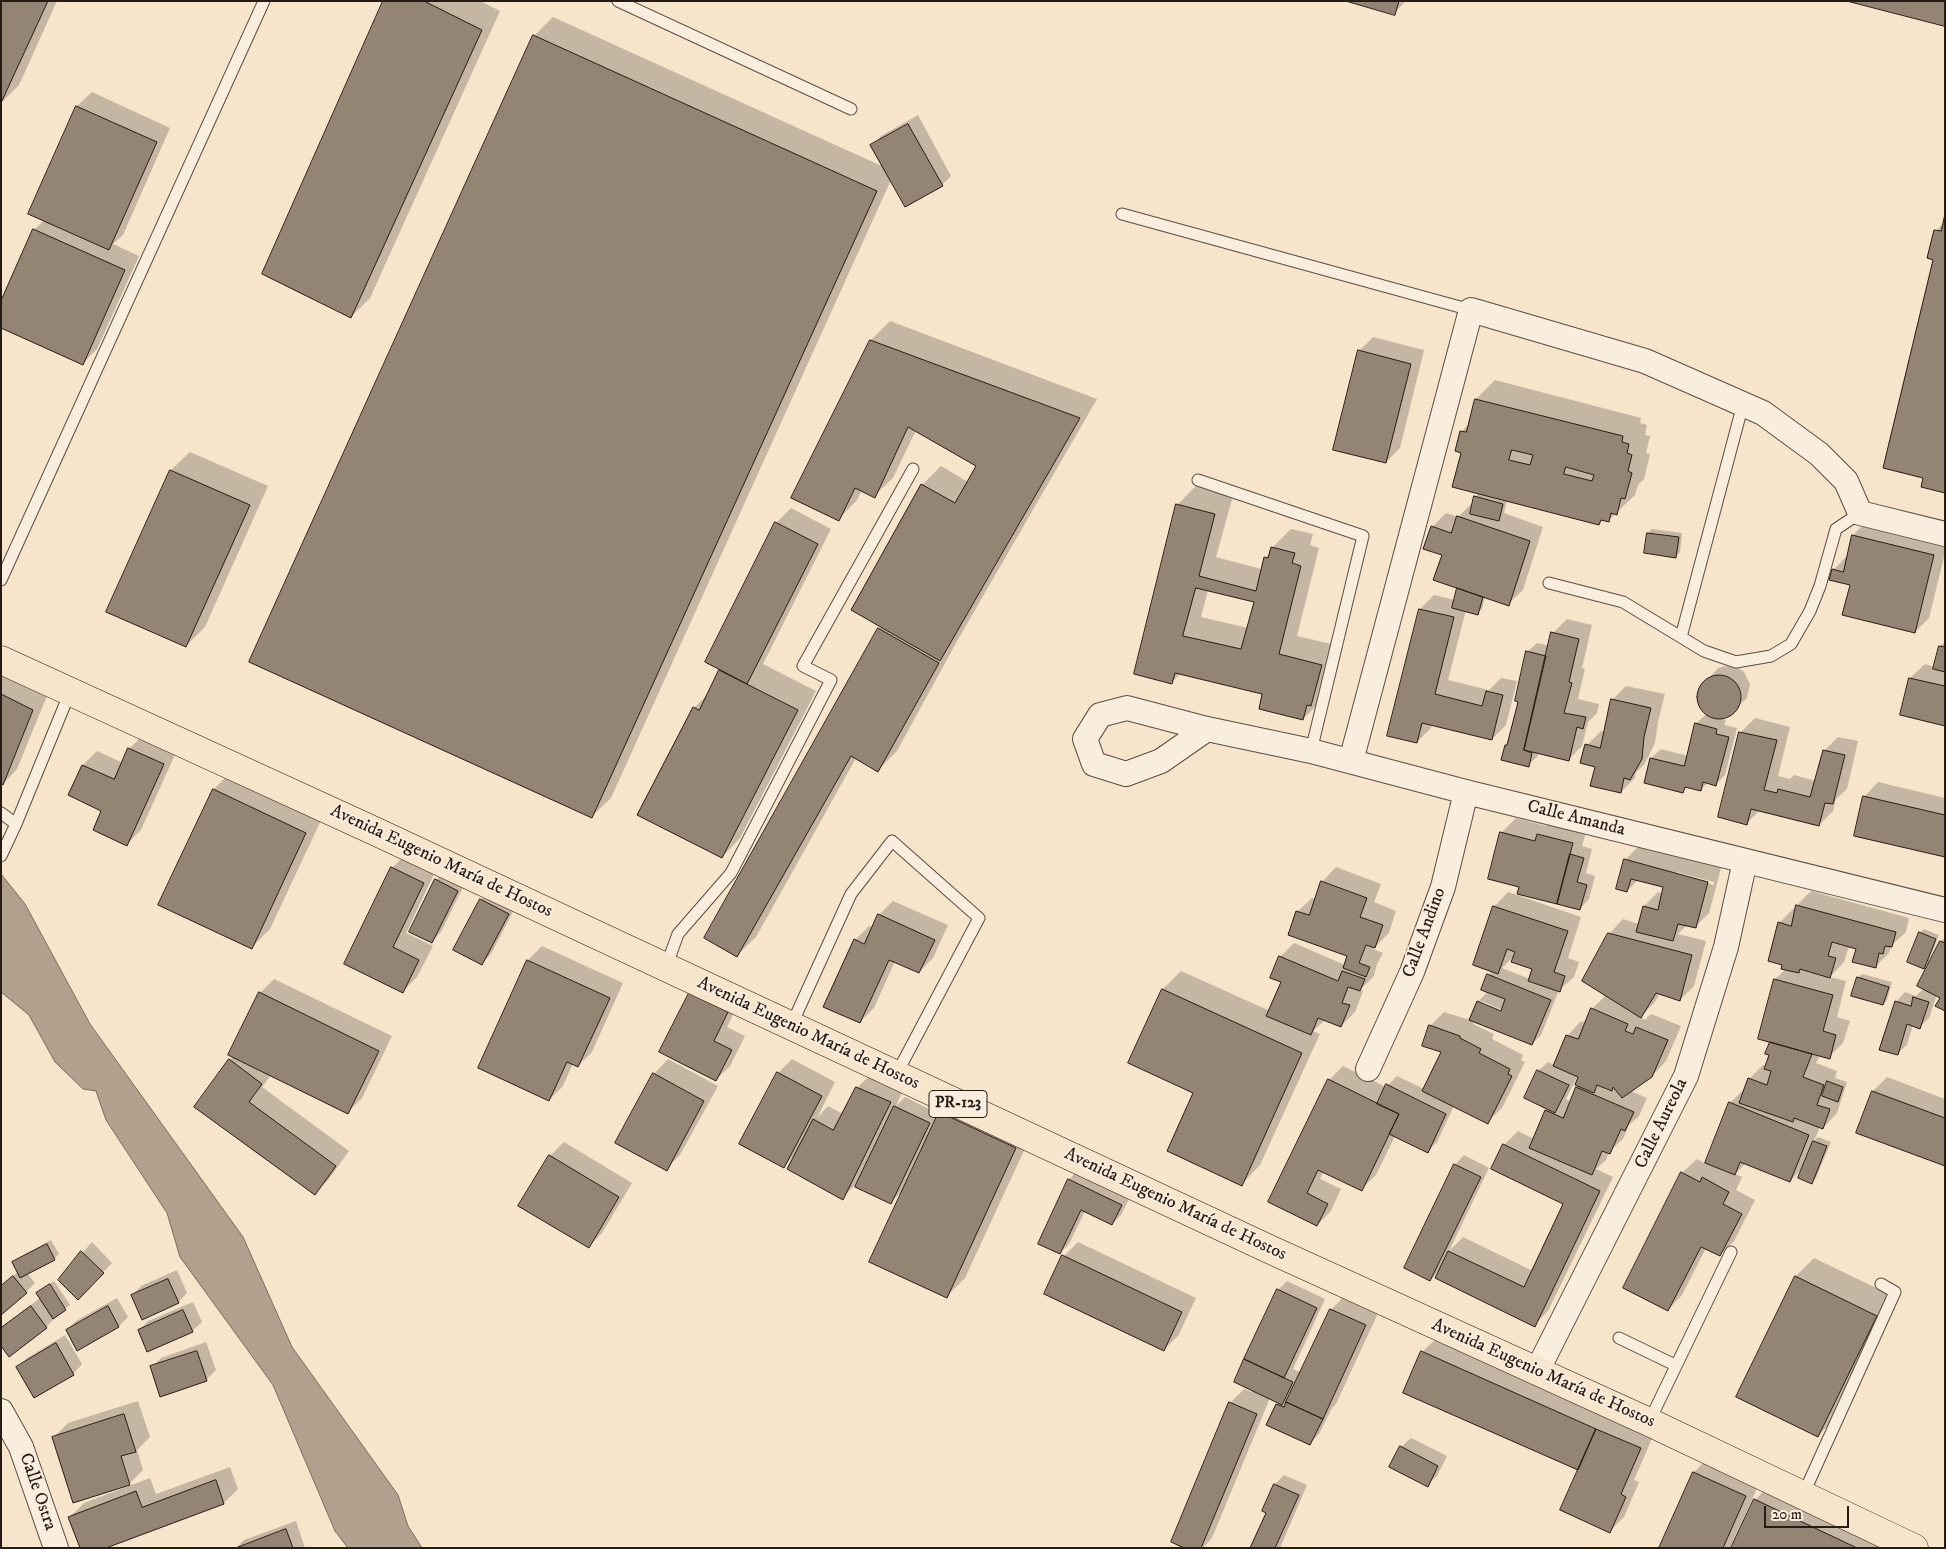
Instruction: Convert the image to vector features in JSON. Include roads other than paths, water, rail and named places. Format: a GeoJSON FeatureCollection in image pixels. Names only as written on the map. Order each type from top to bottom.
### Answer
{"type":"FeatureCollection","features":[{"type":"Feature","properties":{"kind":"main road","name":"Avenida Eugenio María de Hostos"},"geometry":{"type":"LineString","coordinates":[[1,660],[377,832],[1278,1253],[1649,1422],[1914,1548]]}},
{"type":"Feature","properties":{"kind":"street"},"geometry":{"type":"LineString","coordinates":[[1351,761],[1470,310],[1645,361],[1763,413],[1819,454],[1846,481],[1860,512],[1945,534]]}},
{"type":"Feature","properties":{"kind":"street","name":"Calle Amanda"},"geometry":{"type":"LineString","coordinates":[[1207,729],[1311,751],[1466,792],[1945,910]]}},
{"type":"Feature","properties":{"kind":"street","name":"Calle Andino"},"geometry":{"type":"LineString","coordinates":[[1368,1069],[1412,972],[1443,887],[1466,792]]}},
{"type":"Feature","properties":{"kind":"street","name":"Calle Aureola"},"geometry":{"type":"LineString","coordinates":[[1537,1371],[1686,1076],[1726,947],[1745,861]]}},
{"type":"Feature","properties":{"kind":"street","name":"Calle Ostra"},"geometry":{"type":"LineString","coordinates":[[1,1411],[21,1447],[56,1548]]}},
{"type":"Feature","properties":{"kind":"lane"},"geometry":{"type":"LineString","coordinates":[[1,580],[264,1]]}},
{"type":"Feature","properties":{"kind":"lane"},"geometry":{"type":"LineString","coordinates":[[618,1],[852,109]]}},
{"type":"Feature","properties":{"kind":"lane"},"geometry":{"type":"LineString","coordinates":[[1122,214],[1470,310]]}},
{"type":"Feature","properties":{"kind":"lane"},"geometry":{"type":"LineString","coordinates":[[1681,637],[1743,404]]}},
{"type":"Feature","properties":{"kind":"lane"},"geometry":{"type":"LineString","coordinates":[[666,967],[678,934],[731,873],[831,680],[803,666],[913,469]]}},
{"type":"Feature","properties":{"kind":"lane"},"geometry":{"type":"LineString","coordinates":[[1198,480],[1363,536],[1311,751]]}},
{"type":"Feature","properties":{"kind":"lane"},"geometry":{"type":"LineString","coordinates":[[1549,583],[1623,602],[1704,650],[1736,662],[1771,656],[1791,644],[1810,611],[1820,586],[1836,529],[1860,512]]}},
{"type":"Feature","properties":{"kind":"lane"},"geometry":{"type":"LineString","coordinates":[[1,856],[70,692]]}},
{"type":"Feature","properties":{"kind":"lane"},"geometry":{"type":"LineString","coordinates":[[1,813],[16,824]]}},
{"type":"Feature","properties":{"kind":"lane"},"geometry":{"type":"LineString","coordinates":[[792,1026],[851,894],[892,841],[979,918],[896,1075]]}},
{"type":"Feature","properties":{"kind":"lane"},"geometry":{"type":"LineString","coordinates":[[1649,1422],[1731,1252]]}},
{"type":"Feature","properties":{"kind":"lane"},"geometry":{"type":"LineString","coordinates":[[1803,1495],[1895,1292],[1881,1284]]}},
{"type":"Feature","properties":{"kind":"lane"},"geometry":{"type":"LineString","coordinates":[[1619,1338],[1675,1365]]}}]}
